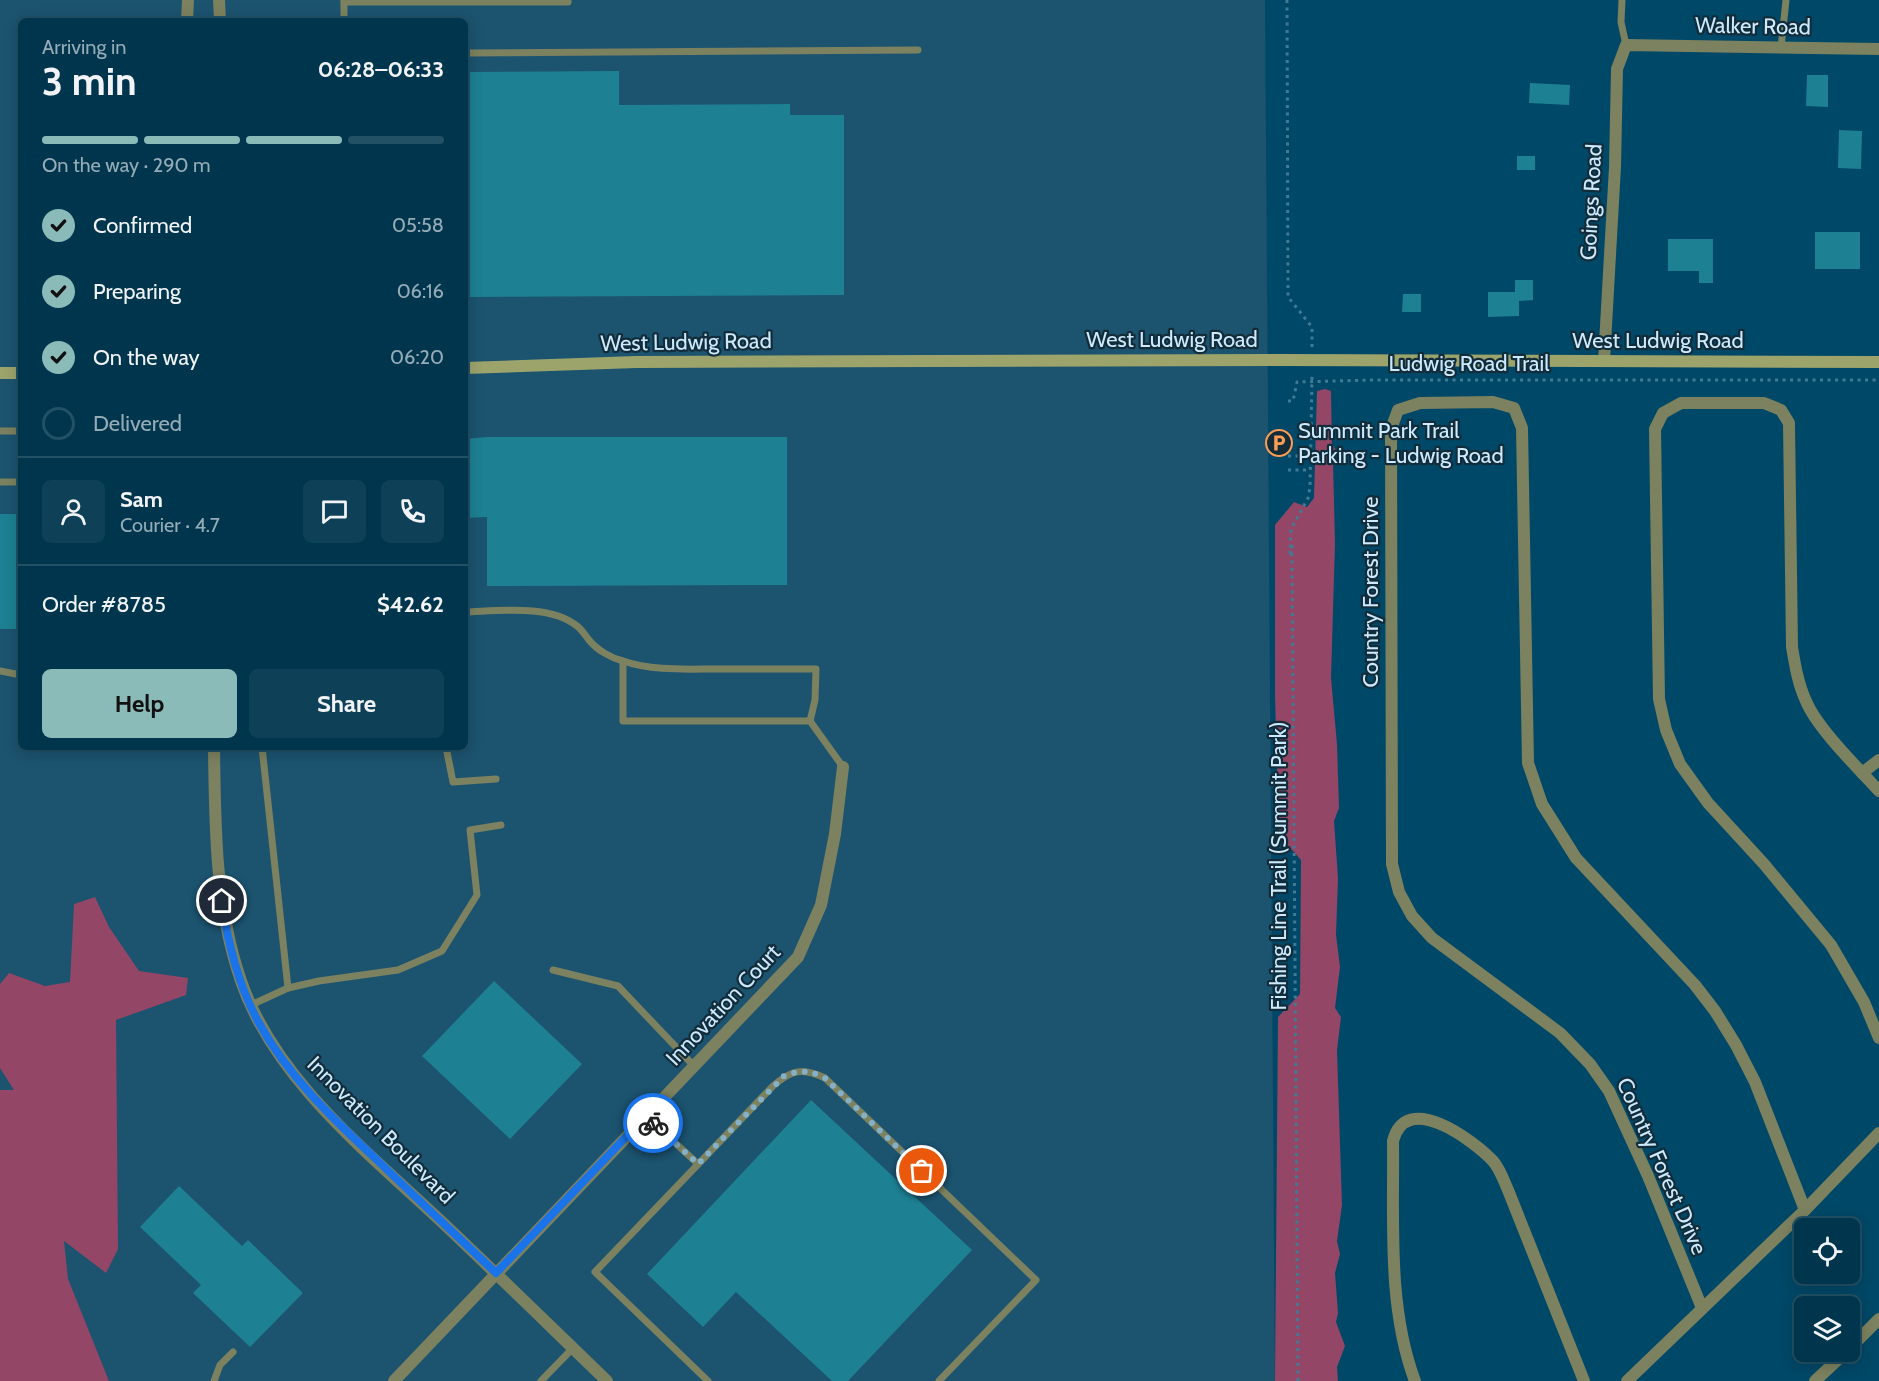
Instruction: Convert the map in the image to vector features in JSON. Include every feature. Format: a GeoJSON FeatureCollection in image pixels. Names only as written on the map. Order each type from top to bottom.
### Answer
{"type":"FeatureCollection","features":[{"type":"Feature","properties":{"kind":"main road","name":"West Ludwig Road"},"geometry":{"type":"LineString","coordinates":[[468,368],[648,362],[1241,360],[1879,362]]}},
{"type":"Feature","properties":{"kind":"main road"},"geometry":{"type":"LineString","coordinates":[[0,373],[18,373]]}},
{"type":"Feature","properties":{"kind":"street"},"geometry":{"type":"LineString","coordinates":[[188,0],[188,18]]}},
{"type":"Feature","properties":{"kind":"street"},"geometry":{"type":"LineString","coordinates":[[219,0],[220,18]]}},
{"type":"Feature","properties":{"kind":"street","name":"Walker Road"},"geometry":{"type":"LineString","coordinates":[[1626,45],[1879,49]]}},
{"type":"Feature","properties":{"kind":"street","name":"Goings Road"},"geometry":{"type":"LineString","coordinates":[[1604,361],[1615,167],[1617,69],[1626,45]]}},
{"type":"Feature","properties":{"kind":"street","name":"Country Forest Drive"},"geometry":{"type":"LineString","coordinates":[[1702,1308],[1648,1176],[1609,1091],[1590,1064],[1560,1033],[1432,938],[1412,916],[1399,892],[1392,864],[1391,453],[1391,429],[1398,410],[1420,403],[1493,402],[1514,408],[1522,428],[1528,763],[1542,804],[1576,858],[1695,985],[1715,1011],[1755,1082],[1805,1210]]}},
{"type":"Feature","properties":{"kind":"street"},"geometry":{"type":"LineString","coordinates":[[1879,791],[1816,718],[1806,702],[1797,677],[1792,647],[1789,423],[1781,410],[1764,403],[1681,403],[1663,413],[1655,429],[1659,699],[1666,729],[1680,765],[1708,803],[1764,864],[1831,945],[1864,1002],[1879,1038]]}},
{"type":"Feature","properties":{"kind":"street","name":"Innovation Boulevard"},"geometry":{"type":"LineString","coordinates":[[214,750],[216,860],[224,922],[241,981],[258,1022],[282,1060],[311,1095],[607,1381]]}},
{"type":"Feature","properties":{"kind":"street"},"geometry":{"type":"LineString","coordinates":[[1862,772],[1879,760]]}},
{"type":"Feature","properties":{"kind":"street","name":"Innovation Court"},"geometry":{"type":"LineString","coordinates":[[394,1381],[798,957],[821,905],[835,834],[843,767]]}},
{"type":"Feature","properties":{"kind":"street"},"geometry":{"type":"LineString","coordinates":[[1415,1381],[1399,1329],[1395,1294],[1393,1141],[1396,1130],[1406,1122],[1419,1119],[1436,1121],[1464,1137],[1495,1164],[1508,1190],[1584,1381]]}},
{"type":"Feature","properties":{"kind":"street"},"geometry":{"type":"LineString","coordinates":[[1627,1381],[1805,1210],[1879,1133]]}},
{"type":"Feature","properties":{"kind":"street"},"geometry":{"type":"LineString","coordinates":[[1860,1338],[1879,1319]]}},
{"type":"Feature","properties":{"kind":"street"},"geometry":{"type":"LineString","coordinates":[[1815,1381],[1835,1362]]}},
{"type":"Feature","properties":{"kind":"lane"},"geometry":{"type":"LineString","coordinates":[[344,18],[344,1],[568,2],[568,0]]}},
{"type":"Feature","properties":{"kind":"lane"},"geometry":{"type":"LineString","coordinates":[[1622,0],[1621,22],[1626,45]]}},
{"type":"Feature","properties":{"kind":"lane"},"geometry":{"type":"LineString","coordinates":[[1781,48],[1786,0]]}},
{"type":"Feature","properties":{"kind":"lane"},"geometry":{"type":"LineString","coordinates":[[468,53],[918,50]]}},
{"type":"Feature","properties":{"kind":"lane"},"geometry":{"type":"LineString","coordinates":[[0,431],[18,431]]}},
{"type":"Feature","properties":{"kind":"lane"},"geometry":{"type":"LineString","coordinates":[[0,482],[18,482]]}},
{"type":"Feature","properties":{"kind":"lane"},"geometry":{"type":"LineString","coordinates":[[468,612],[509,611],[558,615],[579,627],[590,642],[604,653],[623,661],[678,669],[816,669],[815,700],[810,721],[843,767]]}},
{"type":"Feature","properties":{"kind":"lane"},"geometry":{"type":"LineString","coordinates":[[623,661],[623,721],[810,721]]}},
{"type":"Feature","properties":{"kind":"lane"},"geometry":{"type":"LineString","coordinates":[[0,671],[18,674]]}},
{"type":"Feature","properties":{"kind":"lane"},"geometry":{"type":"LineString","coordinates":[[262,750],[288,988]]}},
{"type":"Feature","properties":{"kind":"lane"},"geometry":{"type":"LineString","coordinates":[[447,750],[453,782],[496,779]]}},
{"type":"Feature","properties":{"kind":"lane"},"geometry":{"type":"LineString","coordinates":[[251,1005],[288,988],[319,981],[398,970],[442,951],[477,895],[470,830],[501,825]]}},
{"type":"Feature","properties":{"kind":"lane"},"geometry":{"type":"LineString","coordinates":[[553,970],[618,986],[694,1066]]}},
{"type":"Feature","properties":{"kind":"lane"},"geometry":{"type":"LineString","coordinates":[[708,1381],[596,1272],[784,1076],[798,1071],[812,1072],[825,1078],[1036,1280],[939,1381]]}},
{"type":"Feature","properties":{"kind":"lane"},"geometry":{"type":"LineString","coordinates":[[646,1116],[698,1164]]}},
{"type":"Feature","properties":{"kind":"lane"},"geometry":{"type":"LineString","coordinates":[[540,1381],[573,1348]]}},
{"type":"Feature","properties":{"kind":"lane"},"geometry":{"type":"LineString","coordinates":[[213,1381],[220,1365],[233,1352]]}},
{"type":"Feature","properties":{"kind":"path"},"geometry":{"type":"LineString","coordinates":[[1287,0],[1288,297],[1312,327],[1312,351]]}},
{"type":"Feature","properties":{"kind":"path","name":"Fishing Line Trail (Summit Park)"},"geometry":{"type":"LineString","coordinates":[[1298,1381],[1292,546],[1290,553],[1292,528],[1308,498],[1312,369]]}},
{"type":"Feature","properties":{"kind":"path","name":"Ludwig Road Trail"},"geometry":{"type":"LineString","coordinates":[[1311,382],[1879,380]]}},
{"type":"Feature","properties":{"kind":"path"},"geometry":{"type":"LineString","coordinates":[[1288,401],[1293,401],[1297,382],[1311,382]]}},
{"type":"Feature","properties":{"kind":"path"},"geometry":{"type":"LineString","coordinates":[[1288,456],[1301,456]]}},
{"type":"Feature","properties":{"kind":"path"},"geometry":{"type":"LineString","coordinates":[[1288,470],[1310,470]]}},
{"type":"Feature","properties":{"kind":"shaded area"},"geometry":{"type":"Polygon","coordinates":[[[0,0],[1265,0],[1275,1381],[0,1381],[0,0]]]}},
{"type":"Feature","properties":{"kind":"shaded area"},"geometry":{"type":"Polygon","coordinates":[[[1325,389],[1331,391],[1332,444],[1337,452],[1333,462],[1335,543],[1331,678],[1337,744],[1339,808],[1334,821],[1338,878],[1336,935],[1340,967],[1335,1008],[1341,1017],[1337,1050],[1342,1205],[1337,1241],[1340,1254],[1335,1273],[1338,1313],[1336,1322],[1345,1346],[1337,1367],[1338,1381],[1275,1381],[1278,1017],[1300,994],[1301,860],[1279,835],[1275,695],[1275,525],[1294,502],[1307,507],[1314,498],[1317,391],[1325,389]]]}},
{"type":"Feature","properties":{"kind":"shaded area"},"geometry":{"type":"Polygon","coordinates":[[[95,897],[109,927],[139,971],[188,978],[186,995],[116,1020],[118,1249],[106,1273],[64,1241],[68,1279],[109,1381],[0,1381],[0,1090],[14,1090],[0,1068],[0,984],[9,973],[45,986],[70,982],[74,904],[95,897]]]}},
{"type":"Feature","properties":{"kind":"building"},"geometry":{"type":"Polygon","coordinates":[[[619,71],[619,105],[790,104],[790,115],[844,115],[844,295],[468,297],[468,72],[619,71]]]}},
{"type":"Feature","properties":{"kind":"building"},"geometry":{"type":"Polygon","coordinates":[[[1807,75],[1828,75],[1828,107],[1806,106],[1807,75]]]}},
{"type":"Feature","properties":{"kind":"building"},"geometry":{"type":"Polygon","coordinates":[[[1530,83],[1570,85],[1569,105],[1529,103],[1530,83]]]}},
{"type":"Feature","properties":{"kind":"building"},"geometry":{"type":"Polygon","coordinates":[[[1839,130],[1862,131],[1861,169],[1838,168],[1839,130]]]}},
{"type":"Feature","properties":{"kind":"building"},"geometry":{"type":"Polygon","coordinates":[[[1517,156],[1535,156],[1535,170],[1517,170],[1517,156]]]}},
{"type":"Feature","properties":{"kind":"building"},"geometry":{"type":"Polygon","coordinates":[[[1815,232],[1860,232],[1860,269],[1815,269],[1815,232]]]}},
{"type":"Feature","properties":{"kind":"building"},"geometry":{"type":"Polygon","coordinates":[[[1668,239],[1713,239],[1713,283],[1699,283],[1699,271],[1668,271],[1668,239]]]}},
{"type":"Feature","properties":{"kind":"building"},"geometry":{"type":"Polygon","coordinates":[[[1515,280],[1533,280],[1533,300],[1519,301],[1519,316],[1488,317],[1488,292],[1515,292],[1515,280]]]}},
{"type":"Feature","properties":{"kind":"building"},"geometry":{"type":"Polygon","coordinates":[[[1403,294],[1421,294],[1421,312],[1402,312],[1403,294]]]}},
{"type":"Feature","properties":{"kind":"building"},"geometry":{"type":"Polygon","coordinates":[[[787,437],[787,585],[487,586],[487,517],[468,518],[468,439],[787,437]]]}},
{"type":"Feature","properties":{"kind":"building"},"geometry":{"type":"Polygon","coordinates":[[[0,514],[18,514],[18,629],[0,629],[0,514]]]}},
{"type":"Feature","properties":{"kind":"building"},"geometry":{"type":"Polygon","coordinates":[[[494,981],[582,1064],[510,1139],[422,1056],[494,981]]]}},
{"type":"Feature","properties":{"kind":"building"},"geometry":{"type":"Polygon","coordinates":[[[811,1100],[972,1250],[848,1381],[832,1381],[736,1292],[703,1327],[647,1274],[811,1100]]]}},
{"type":"Feature","properties":{"kind":"building"},"geometry":{"type":"Polygon","coordinates":[[[179,1186],[242,1246],[248,1240],[303,1293],[250,1347],[193,1293],[201,1285],[140,1227],[179,1186]]]}},
{"type":"Feature","properties":{"kind":"way so far"},"geometry":{"type":"LineString","coordinates":[[653,1123],[698,1164],[784,1076],[798,1071],[812,1072],[825,1078],[922,1171]]}},
{"type":"Feature","properties":{"kind":"place","name":"Summit Park Trail Parking - Ludwig Road"},"geometry":{"type":"Point","coordinates":[1279,443]}},
{"type":"Feature","properties":{"kind":"route"},"geometry":{"type":"LineString","coordinates":[[222,901],[224,922],[241,981],[258,1022],[282,1060],[311,1095],[355,1139],[496,1273],[646,1116],[653,1123]]}}]}
